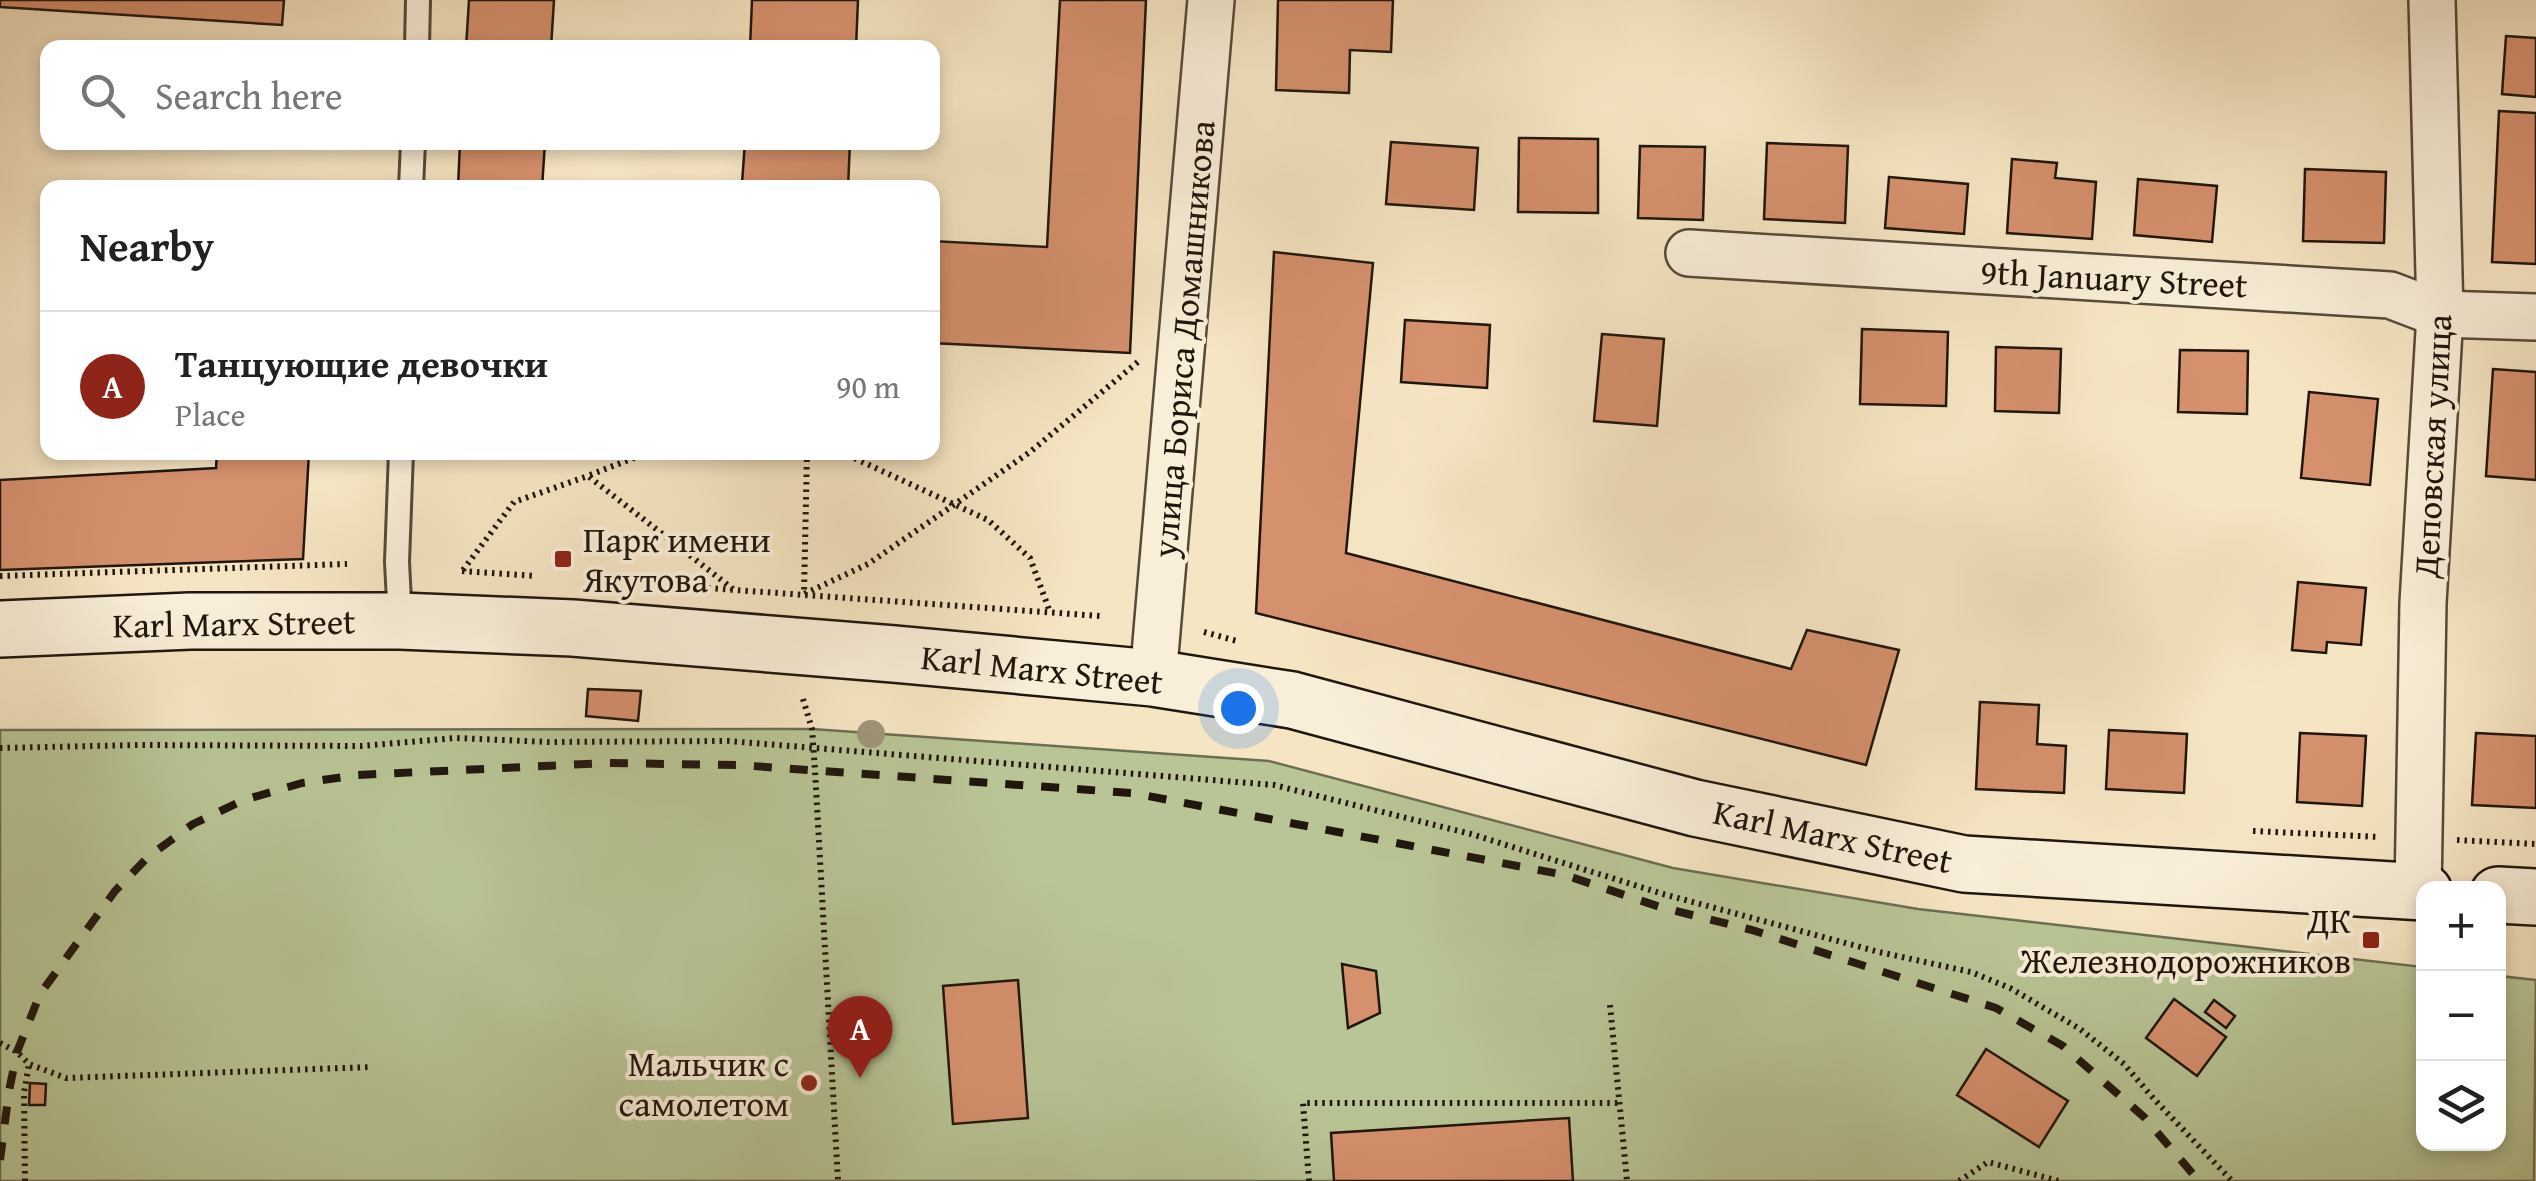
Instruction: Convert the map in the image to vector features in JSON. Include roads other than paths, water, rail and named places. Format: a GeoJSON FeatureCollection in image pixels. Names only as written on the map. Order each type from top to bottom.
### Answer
{"type":"FeatureCollection","features":[{"type":"Feature","properties":{"kind":"street","name":"улица Бориса Домашникова"},"geometry":{"type":"LineString","coordinates":[[1153,678],[1211,0]]}},
{"type":"Feature","properties":{"kind":"street","name":"Деповская улица"},"geometry":{"type":"LineString","coordinates":[[2421,881],[2423,602],[2440,314],[2432,0]]}},
{"type":"Feature","properties":{"kind":"street","name":"9th January Street"},"geometry":{"type":"LineString","coordinates":[[1689,253],[2390,295],[2440,314],[2536,316]]}},
{"type":"Feature","properties":{"kind":"street","name":"Karl Marx Street"},"geometry":{"type":"LineString","coordinates":[[0,629],[190,620],[400,620],[573,628],[1153,678],[1292,700],[1695,808],[1964,864],[2416,892]]}},
{"type":"Feature","properties":{"kind":"street"},"geometry":{"type":"LineString","coordinates":[[2506,896],[2536,897]]}},
{"type":"Feature","properties":{"kind":"lane"},"geometry":{"type":"LineString","coordinates":[[416,40],[418,0]]}},
{"type":"Feature","properties":{"kind":"lane"},"geometry":{"type":"LineString","coordinates":[[411,180],[413,150]]}},
{"type":"Feature","properties":{"kind":"lane"},"geometry":{"type":"LineString","coordinates":[[400,620],[397,562],[401,460]]}},
{"type":"Feature","properties":{"kind":"railway"},"geometry":{"type":"LineString","coordinates":[[0,1160],[17,1052],[40,994],[115,891],[148,857],[193,824],[244,800],[302,783],[358,775],[606,763],[738,765],[1132,793],[1565,875],[1996,1008],[2063,1046],[2144,1117],[2199,1181]]}},
{"type":"Feature","properties":{"kind":"place","name":"Парк имени Якутова"},"geometry":{"type":"Point","coordinates":[563,559]}},
{"type":"Feature","properties":{"kind":"place","name":"ДК Железнодорожников"},"geometry":{"type":"Point","coordinates":[2371,940]}},
{"type":"Feature","properties":{"kind":"place","name":"Танцующие девочки"},"geometry":{"type":"Point","coordinates":[860,1078]}},
{"type":"Feature","properties":{"kind":"place","name":"Мальчик с самолетом"},"geometry":{"type":"Point","coordinates":[809,1083]}}]}
